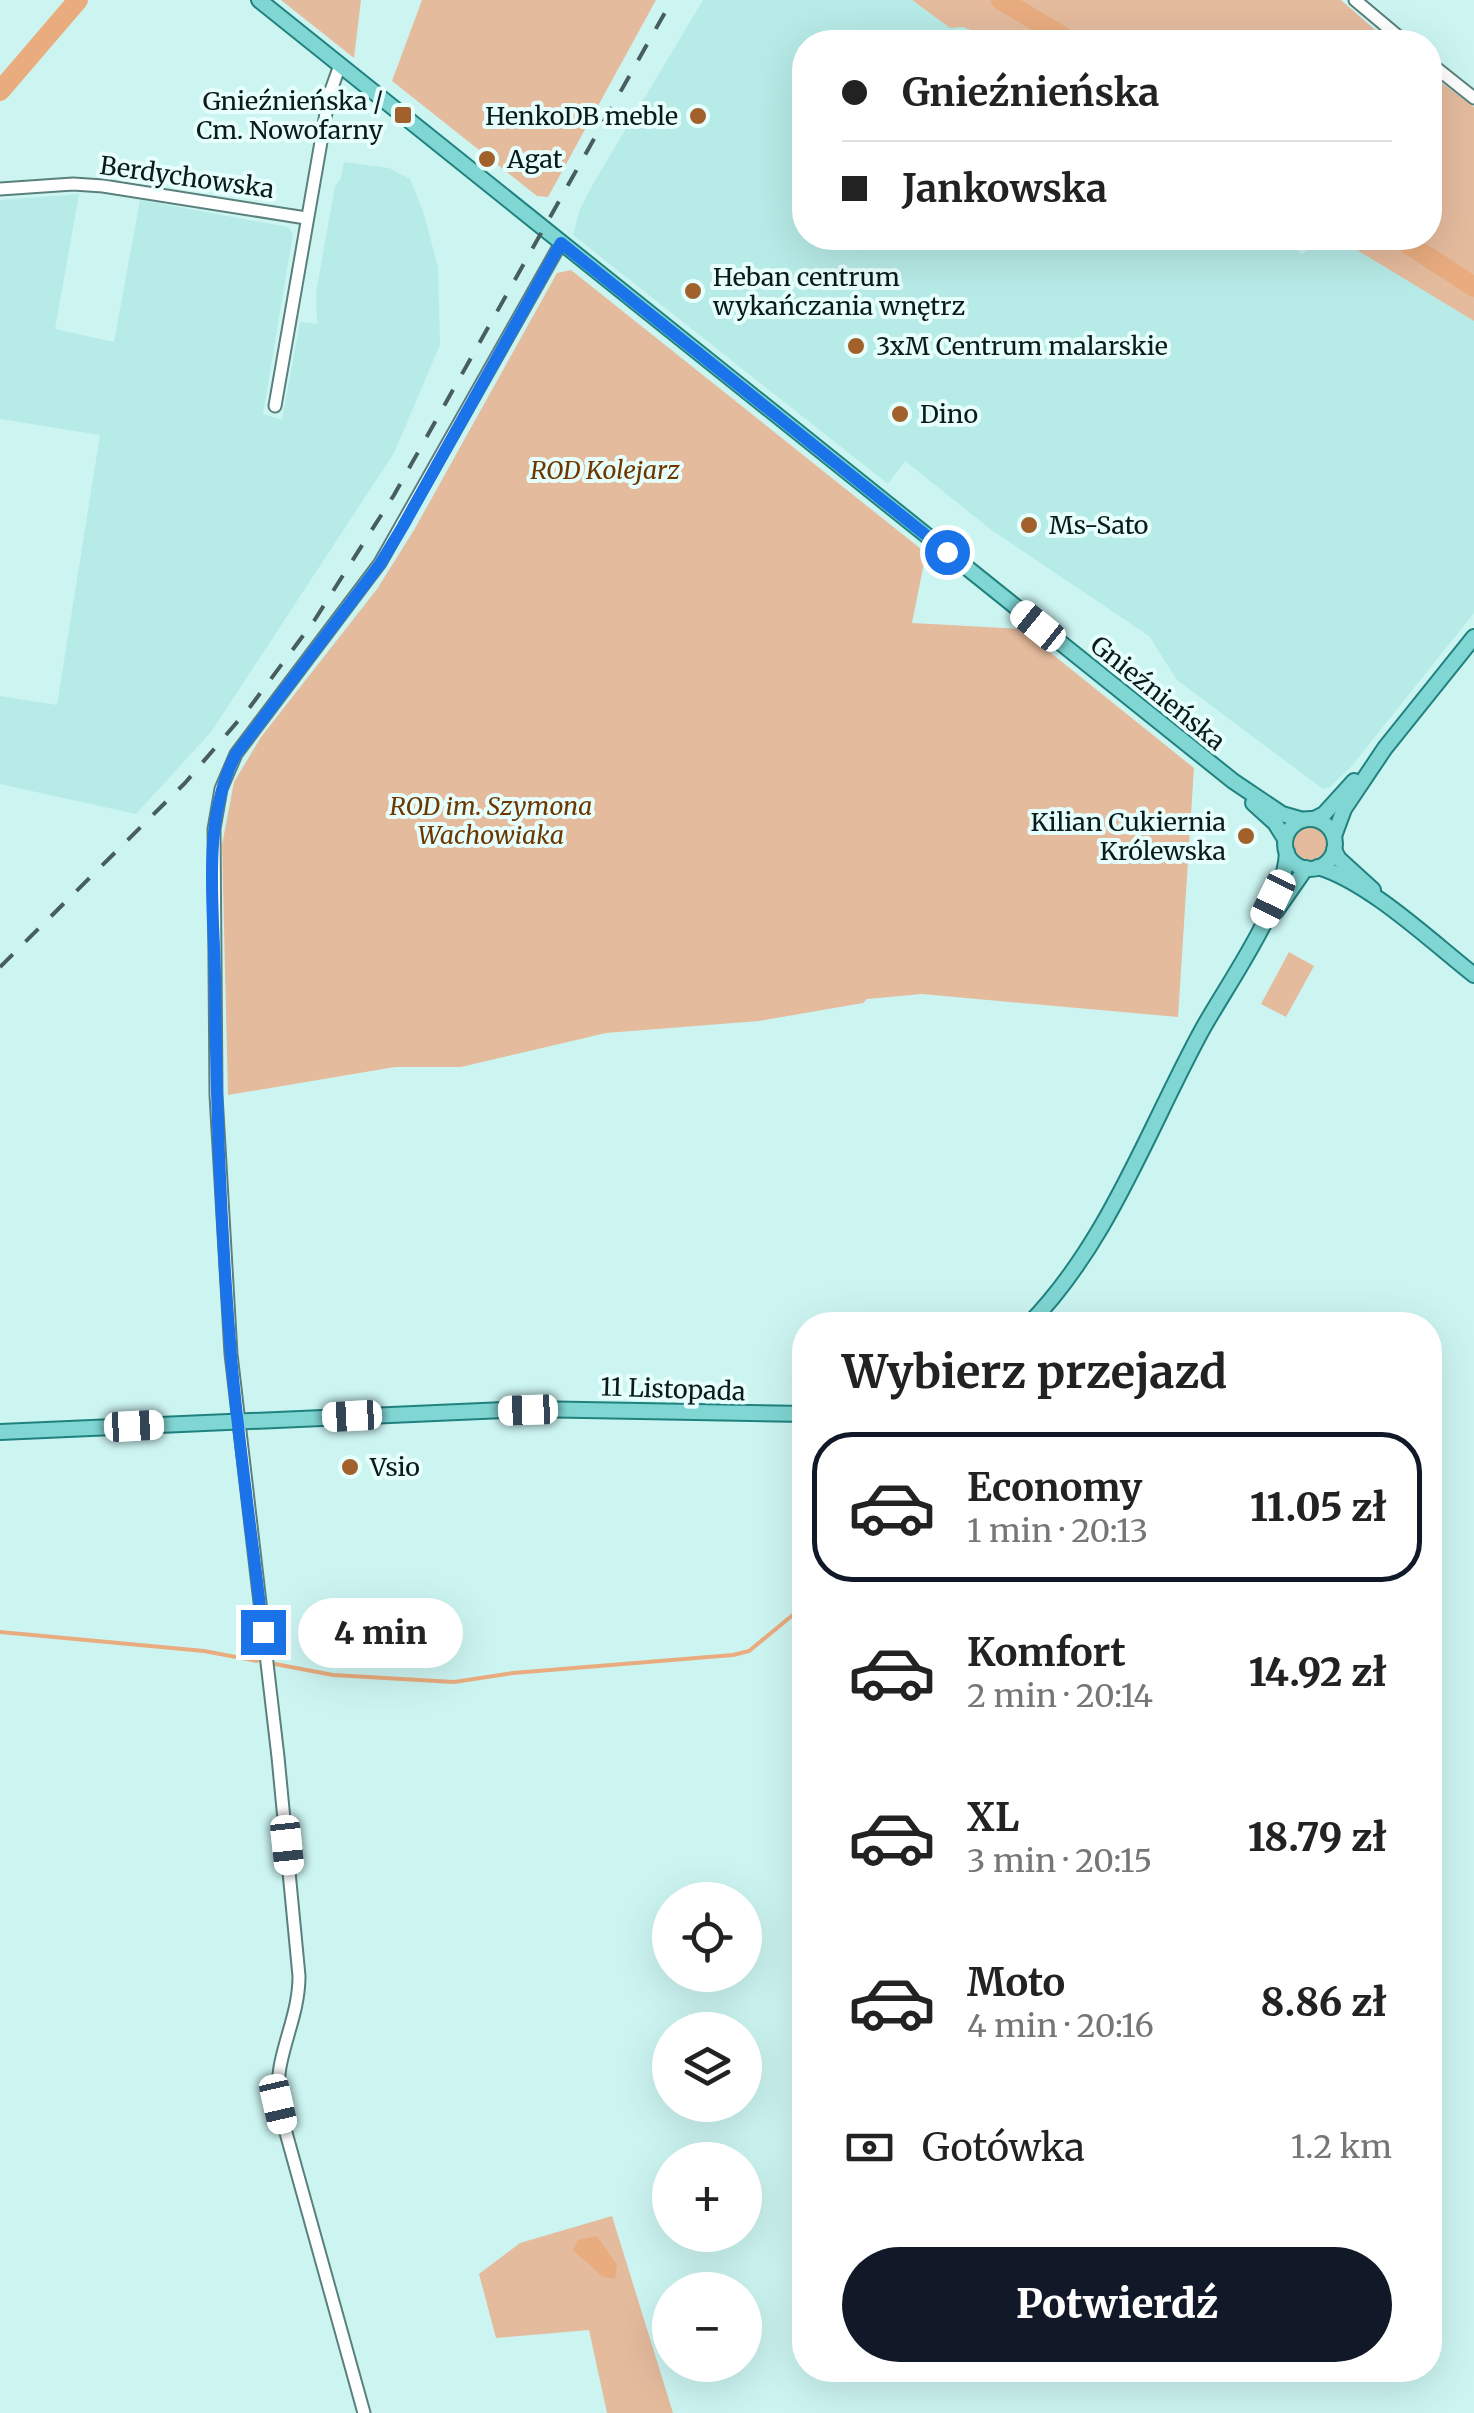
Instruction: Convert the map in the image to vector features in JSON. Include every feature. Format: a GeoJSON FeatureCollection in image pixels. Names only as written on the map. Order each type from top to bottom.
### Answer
{"type":"FeatureCollection","features":[{"type":"Feature","properties":{"kind":"main road","name":"Gnieźnieńska"},"geometry":{"type":"LineString","coordinates":[[259,0],[1232,782],[1275,822],[1286,846]]}},
{"type":"Feature","properties":{"kind":"main road"},"geometry":{"type":"LineString","coordinates":[[1040,1312],[1088,1248],[1202,1030],[1252,944],[1282,879],[1291,827],[1333,805],[1385,748],[1474,637]]}},
{"type":"Feature","properties":{"kind":"main road"},"geometry":{"type":"LineString","coordinates":[[1252,944],[1312,868],[1328,860],[1344,808],[1385,748]]}},
{"type":"Feature","properties":{"kind":"main road","name":"Gnieźnieńska"},"geometry":{"type":"LineString","coordinates":[[1232,782],[1282,814],[1308,820]]}},
{"type":"Feature","properties":{"kind":"main road"},"geometry":{"type":"LineString","coordinates":[[1308,820],[1326,825],[1347,867],[1390,908],[1474,976]]}},
{"type":"Feature","properties":{"kind":"main road"},"geometry":{"type":"LineString","coordinates":[[1286,846],[1294,863],[1338,874],[1390,908]]}},
{"type":"Feature","properties":{"kind":"main road","name":"11 Listopada"},"geometry":{"type":"LineString","coordinates":[[0,1432],[539,1409],[792,1414]]}},
{"type":"Feature","properties":{"kind":"street"},"geometry":{"type":"LineString","coordinates":[[1355,0],[1391,30]]}},
{"type":"Feature","properties":{"kind":"street"},"geometry":{"type":"LineString","coordinates":[[275,406],[328,96],[340,65]]}},
{"type":"Feature","properties":{"kind":"street"},"geometry":{"type":"LineString","coordinates":[[1442,73],[1474,98]]}},
{"type":"Feature","properties":{"kind":"street","name":"Berdychowska"},"geometry":{"type":"LineString","coordinates":[[0,189],[104,186],[306,218]]}},
{"type":"Feature","properties":{"kind":"street"},"geometry":{"type":"LineString","coordinates":[[364,2413],[278,2104],[279,2058],[297,2000],[299,1976],[230,1334],[216,1096],[214,829],[228,770],[395,538],[561,243]]}},
{"type":"Feature","properties":{"kind":"shaded area"},"geometry":{"type":"Polygon","coordinates":[[[703,0],[912,0],[950,28],[970,30],[792,30],[792,250],[1297,250],[1302,254],[1308,250],[1357,250],[1474,321],[1474,613],[1350,768],[1323,789],[1177,680],[1149,636],[990,529],[905,461],[888,484],[573,235],[593,184],[703,0]]]}},
{"type":"Feature","properties":{"kind":"shaded area"},"geometry":{"type":"Polygon","coordinates":[[[344,162],[389,168],[410,179],[438,267],[440,345],[394,453],[211,732],[136,814],[0,784],[0,696],[57,705],[100,435],[0,419],[0,200],[79,194],[55,329],[114,342],[140,200],[288,227],[293,234],[263,414],[282,420],[300,322],[317,324],[316,292],[335,186],[344,162]]]}},
{"type":"Feature","properties":{"kind":"shaded area"},"geometry":{"type":"Polygon","coordinates":[[[597,2236],[617,2265],[615,2279],[603,2277],[573,2250],[578,2240],[597,2236]]]}},
{"type":"Feature","properties":{"kind":"green space"},"geometry":{"type":"Polygon","coordinates":[[[281,0],[361,0],[354,58],[281,0]]]}},
{"type":"Feature","properties":{"kind":"green space"},"geometry":{"type":"Polygon","coordinates":[[[422,0],[656,0],[548,197],[537,196],[392,81],[422,0]]]}},
{"type":"Feature","properties":{"kind":"green space"},"geometry":{"type":"Polygon","coordinates":[[[912,0],[1341,0],[1375,30],[970,30],[950,28],[912,0]]]}},
{"type":"Feature","properties":{"kind":"green space"},"geometry":{"type":"Polygon","coordinates":[[[1442,83],[1474,107],[1474,321],[1357,250],[1442,250],[1442,83]]]}},
{"type":"Feature","properties":{"kind":"green space","name":"ROD im. Szymona Wachowiaka"},"geometry":{"type":"Polygon","coordinates":[[[571,270],[926,553],[912,623],[1021,629],[1194,768],[1178,1017],[922,994],[867,999],[863,1003],[759,1021],[606,1033],[461,1067],[395,1067],[228,1095],[222,845],[234,782],[261,737],[377,589],[557,273],[571,270]]]}},
{"type":"Feature","properties":{"kind":"green space"},"geometry":{"type":"Polygon","coordinates":[[[1310,826],[1323,831],[1328,844],[1323,857],[1310,862],[1297,857],[1292,844],[1297,831],[1310,826]]]}},
{"type":"Feature","properties":{"kind":"green space"},"geometry":{"type":"Polygon","coordinates":[[[1289,952],[1314,966],[1286,1017],[1261,1004],[1289,952]]]}},
{"type":"Feature","properties":{"kind":"green space"},"geometry":{"type":"Polygon","coordinates":[[[612,2216],[652,2345],[652,2382],[663,2382],[673,2413],[607,2413],[589,2330],[496,2338],[479,2274],[520,2243],[612,2216]]]}},
{"type":"Feature","properties":{"kind":"waterway"},"geometry":{"type":"LineString","coordinates":[[0,91],[78,0]]}},
{"type":"Feature","properties":{"kind":"waterway"},"geometry":{"type":"LineString","coordinates":[[1001,0],[1052,30]]}},
{"type":"Feature","properties":{"kind":"waterway"},"geometry":{"type":"LineString","coordinates":[[1417,250],[1474,287]]}},
{"type":"Feature","properties":{"kind":"waterway"},"geometry":{"type":"LineString","coordinates":[[275,1664],[333,1675],[454,1682],[513,1673],[733,1655],[749,1651],[792,1616]]}},
{"type":"Feature","properties":{"kind":"waterway"},"geometry":{"type":"LineString","coordinates":[[0,1632],[204,1651],[257,1661]]}},
{"type":"Feature","properties":{"kind":"railway"},"geometry":{"type":"LineString","coordinates":[[0,967],[185,783],[250,707],[314,621],[394,495],[672,0]]}},
{"type":"Feature","properties":{"kind":"place","name":"Gnieźnieńska / Cm. Nowofarny"},"geometry":{"type":"Point","coordinates":[403,115]}},
{"type":"Feature","properties":{"kind":"place","name":"HenkoDB meble"},"geometry":{"type":"Point","coordinates":[698,116]}},
{"type":"Feature","properties":{"kind":"place","name":"Agat"},"geometry":{"type":"Point","coordinates":[487,159]}},
{"type":"Feature","properties":{"kind":"place","name":"Heban centrum wykańczania wnętrz"},"geometry":{"type":"Point","coordinates":[693,291]}},
{"type":"Feature","properties":{"kind":"place","name":"3xM Centrum malarskie"},"geometry":{"type":"Point","coordinates":[856,346]}},
{"type":"Feature","properties":{"kind":"place","name":"Dino"},"geometry":{"type":"Point","coordinates":[900,414]}},
{"type":"Feature","properties":{"kind":"place","name":"Ms-Sato"},"geometry":{"type":"Point","coordinates":[1029,525]}},
{"type":"Feature","properties":{"kind":"place","name":"Kilian Cukiernia Królewska"},"geometry":{"type":"Point","coordinates":[1246,836]}},
{"type":"Feature","properties":{"kind":"place","name":"Vsio"},"geometry":{"type":"Point","coordinates":[350,1467]}},
{"type":"Feature","properties":{"kind":"route"},"geometry":{"type":"LineString","coordinates":[[263,1632],[233,1373],[216,1096],[213,880],[214,829],[221,789],[236,754],[380,564],[561,243],[947,552]]}},
{"type":"Feature","properties":{"kind":"park label","name":"ROD Kolejarz"},"geometry":{"type":"Point","coordinates":[605,470]}}]}
